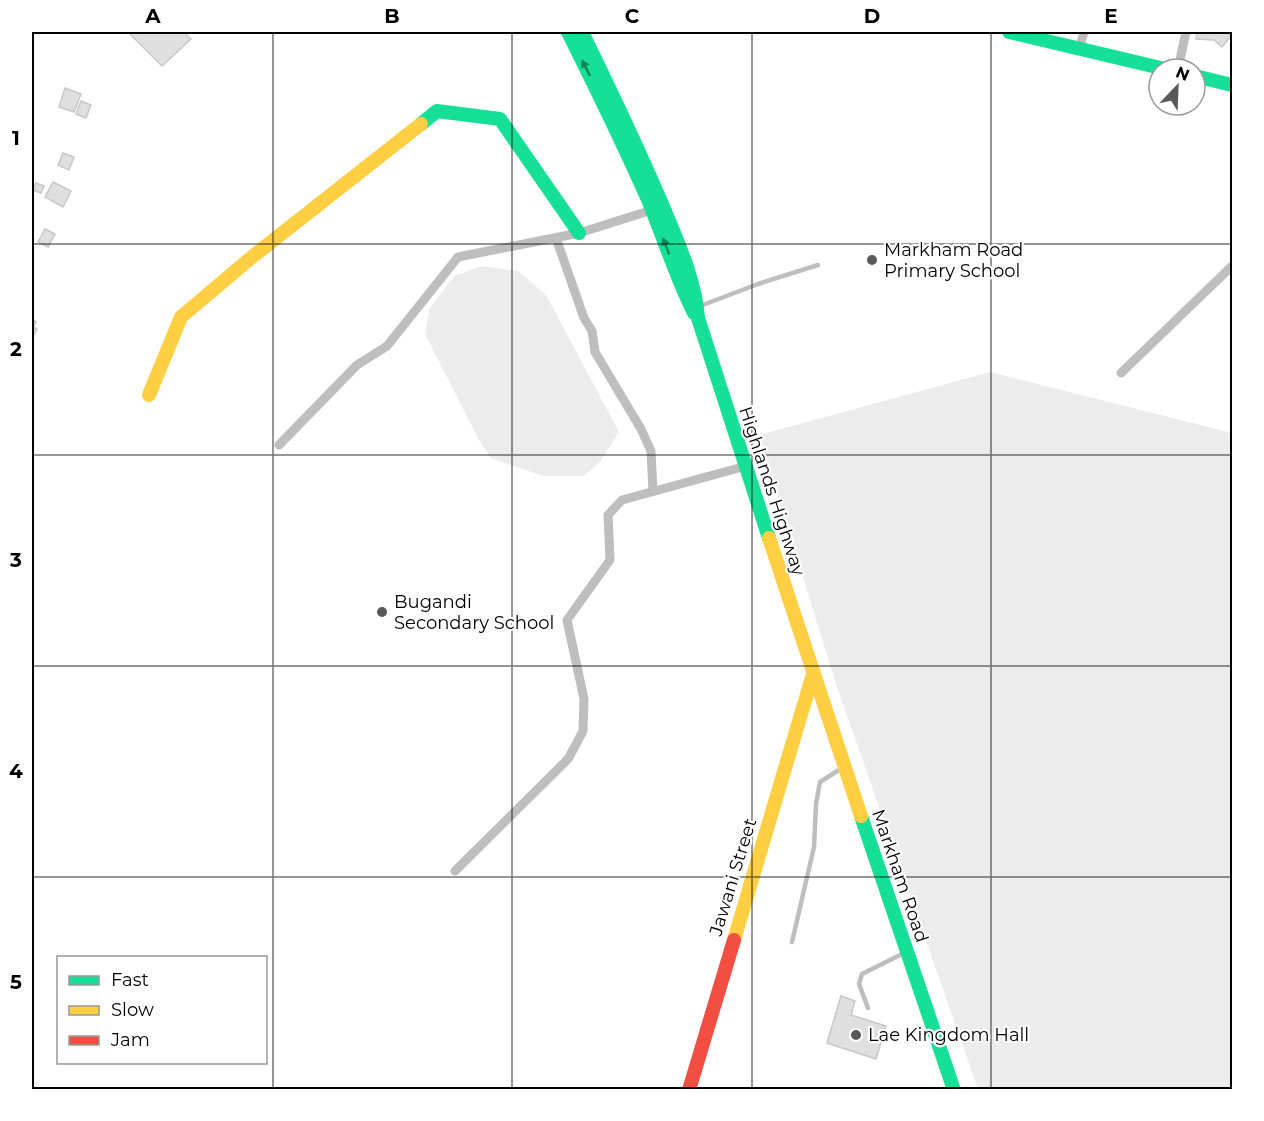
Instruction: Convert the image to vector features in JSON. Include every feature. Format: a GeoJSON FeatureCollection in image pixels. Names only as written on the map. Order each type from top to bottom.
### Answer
{"type":"FeatureCollection","features":[{"type":"Feature","properties":{"kind":"main road","name":"Highlands Highway"},"geometry":{"type":"LineString","coordinates":[[568,32],[625,147],[692,312],[698,312]]}},
{"type":"Feature","properties":{"kind":"main road","name":"Highlands Highway"},"geometry":{"type":"LineString","coordinates":[[582,32],[635,141],[692,282],[698,312],[813,674]]}},
{"type":"Feature","properties":{"kind":"main road"},"geometry":{"type":"LineString","coordinates":[[1009,32],[1147,65]]}},
{"type":"Feature","properties":{"kind":"main road"},"geometry":{"type":"LineString","coordinates":[[1207,79],[1233,86]]}},
{"type":"Feature","properties":{"kind":"main road"},"geometry":{"type":"LineString","coordinates":[[149,395],[181,316],[437,111],[500,118],[579,233]]}},
{"type":"Feature","properties":{"kind":"main road","name":"Markham Road"},"geometry":{"type":"LineString","coordinates":[[813,674],[954,1089]]}},
{"type":"Feature","properties":{"kind":"main road","name":"Jawani Street"},"geometry":{"type":"LineString","coordinates":[[689,1089],[813,674]]}},
{"type":"Feature","properties":{"kind":"street"},"geometry":{"type":"LineString","coordinates":[[1079,49],[1084,32]]}},
{"type":"Feature","properties":{"kind":"street"},"geometry":{"type":"LineString","coordinates":[[1181,57],[1186,32]]}},
{"type":"Feature","properties":{"kind":"street"},"geometry":{"type":"LineString","coordinates":[[279,445],[357,365],[387,346],[458,257],[579,233],[652,210]]}},
{"type":"Feature","properties":{"kind":"street"},"geometry":{"type":"LineString","coordinates":[[556,238],[584,318],[592,331],[595,352],[651,452],[653,491]]}},
{"type":"Feature","properties":{"kind":"street"},"geometry":{"type":"LineString","coordinates":[[1121,373],[1233,266]]}},
{"type":"Feature","properties":{"kind":"street"},"geometry":{"type":"LineString","coordinates":[[455,871],[568,759],[583,731],[584,699],[567,620],[610,560],[608,515],[621,500],[746,466]]}},
{"type":"Feature","properties":{"kind":"lane"},"geometry":{"type":"LineString","coordinates":[[698,312],[758,284],[818,265]]}},
{"type":"Feature","properties":{"kind":"lane"},"geometry":{"type":"LineString","coordinates":[[792,942],[814,848],[816,804],[820,782],[844,767]]}},
{"type":"Feature","properties":{"kind":"lane"},"geometry":{"type":"LineString","coordinates":[[868,1008],[859,984],[862,974],[907,952]]}},
{"type":"Feature","properties":{"kind":"shaded area"},"geometry":{"type":"Polygon","coordinates":[[[482,266],[518,271],[546,295],[619,432],[600,462],[584,476],[543,476],[491,458],[479,440],[425,334],[430,308],[454,276],[482,266]]]}},
{"type":"Feature","properties":{"kind":"shaded area"},"geometry":{"type":"Polygon","coordinates":[[[990,372],[1232,433],[1232,1089],[978,1089],[837,687],[759,435],[990,372]]]}},
{"type":"Feature","properties":{"kind":"building"},"geometry":{"type":"Polygon","coordinates":[[[128,32],[183,32],[191,39],[162,66],[128,32]]]}},
{"type":"Feature","properties":{"kind":"building"},"geometry":{"type":"Polygon","coordinates":[[[1197,32],[1232,32],[1232,35],[1222,47],[1214,40],[1196,39],[1197,32]]]}},
{"type":"Feature","properties":{"kind":"building"},"geometry":{"type":"Polygon","coordinates":[[[65,88],[81,94],[74,112],[59,107],[65,88]]]}},
{"type":"Feature","properties":{"kind":"building"},"geometry":{"type":"Polygon","coordinates":[[[81,101],[91,105],[86,118],[76,114],[81,101]]]}},
{"type":"Feature","properties":{"kind":"building"},"geometry":{"type":"Polygon","coordinates":[[[63,153],[74,157],[69,170],[58,165],[63,153]]]}},
{"type":"Feature","properties":{"kind":"building"},"geometry":{"type":"Polygon","coordinates":[[[53,182],[71,191],[63,207],[45,197],[53,182]]]}},
{"type":"Feature","properties":{"kind":"building"},"geometry":{"type":"Polygon","coordinates":[[[36,183],[44,186],[41,193],[33,190],[36,183]]]}},
{"type":"Feature","properties":{"kind":"building"},"geometry":{"type":"Polygon","coordinates":[[[45,229],[55,234],[48,247],[38,242],[45,229]]]}},
{"type":"Feature","properties":{"kind":"building"},"geometry":{"type":"Polygon","coordinates":[[[32,319],[36,322],[33,327],[37,329],[33,337],[32,319]]]}},
{"type":"Feature","properties":{"kind":"building","name":"Lae Kingdom Hall"},"geometry":{"type":"Polygon","coordinates":[[[841,996],[855,1001],[851,1015],[886,1026],[876,1059],[827,1043],[841,996]]]}},
{"type":"Feature","properties":{"kind":"traffic: fast"},"geometry":{"type":"LineString","coordinates":[[568,32],[649,202],[681,286],[694,313]]}},
{"type":"Feature","properties":{"kind":"traffic: fast"},"geometry":{"type":"LineString","coordinates":[[582,32],[643,161],[684,260],[693,289],[698,318],[769,538]]}},
{"type":"Feature","properties":{"kind":"traffic: fast"},"geometry":{"type":"LineString","coordinates":[[1009,32],[1147,65]]}},
{"type":"Feature","properties":{"kind":"traffic: fast"},"geometry":{"type":"LineString","coordinates":[[1207,79],[1232,85]]}},
{"type":"Feature","properties":{"kind":"traffic: fast"},"geometry":{"type":"LineString","coordinates":[[421,124],[437,111],[500,119],[579,233]]}},
{"type":"Feature","properties":{"kind":"traffic: fast"},"geometry":{"type":"LineString","coordinates":[[861,816],[954,1090]]}},
{"type":"Feature","properties":{"kind":"traffic: slow"},"geometry":{"type":"LineString","coordinates":[[149,395],[181,317],[252,257],[421,124]]}},
{"type":"Feature","properties":{"kind":"traffic: slow"},"geometry":{"type":"LineString","coordinates":[[769,538],[861,816]]}},
{"type":"Feature","properties":{"kind":"traffic: slow"},"geometry":{"type":"LineString","coordinates":[[734,940],[813,674]]}},
{"type":"Feature","properties":{"kind":"traffic: jam"},"geometry":{"type":"LineString","coordinates":[[689,1090],[734,940]]}},
{"type":"Feature","properties":{"kind":"place","name":"Markham Road Primary School"},"geometry":{"type":"Point","coordinates":[872,260]}},
{"type":"Feature","properties":{"kind":"place","name":"Bugandi Secondary School"},"geometry":{"type":"Point","coordinates":[382,612]}},
{"type":"Feature","properties":{"kind":"place","name":"Lae Kingdom Hall"},"geometry":{"type":"Point","coordinates":[856,1035]}}]}
